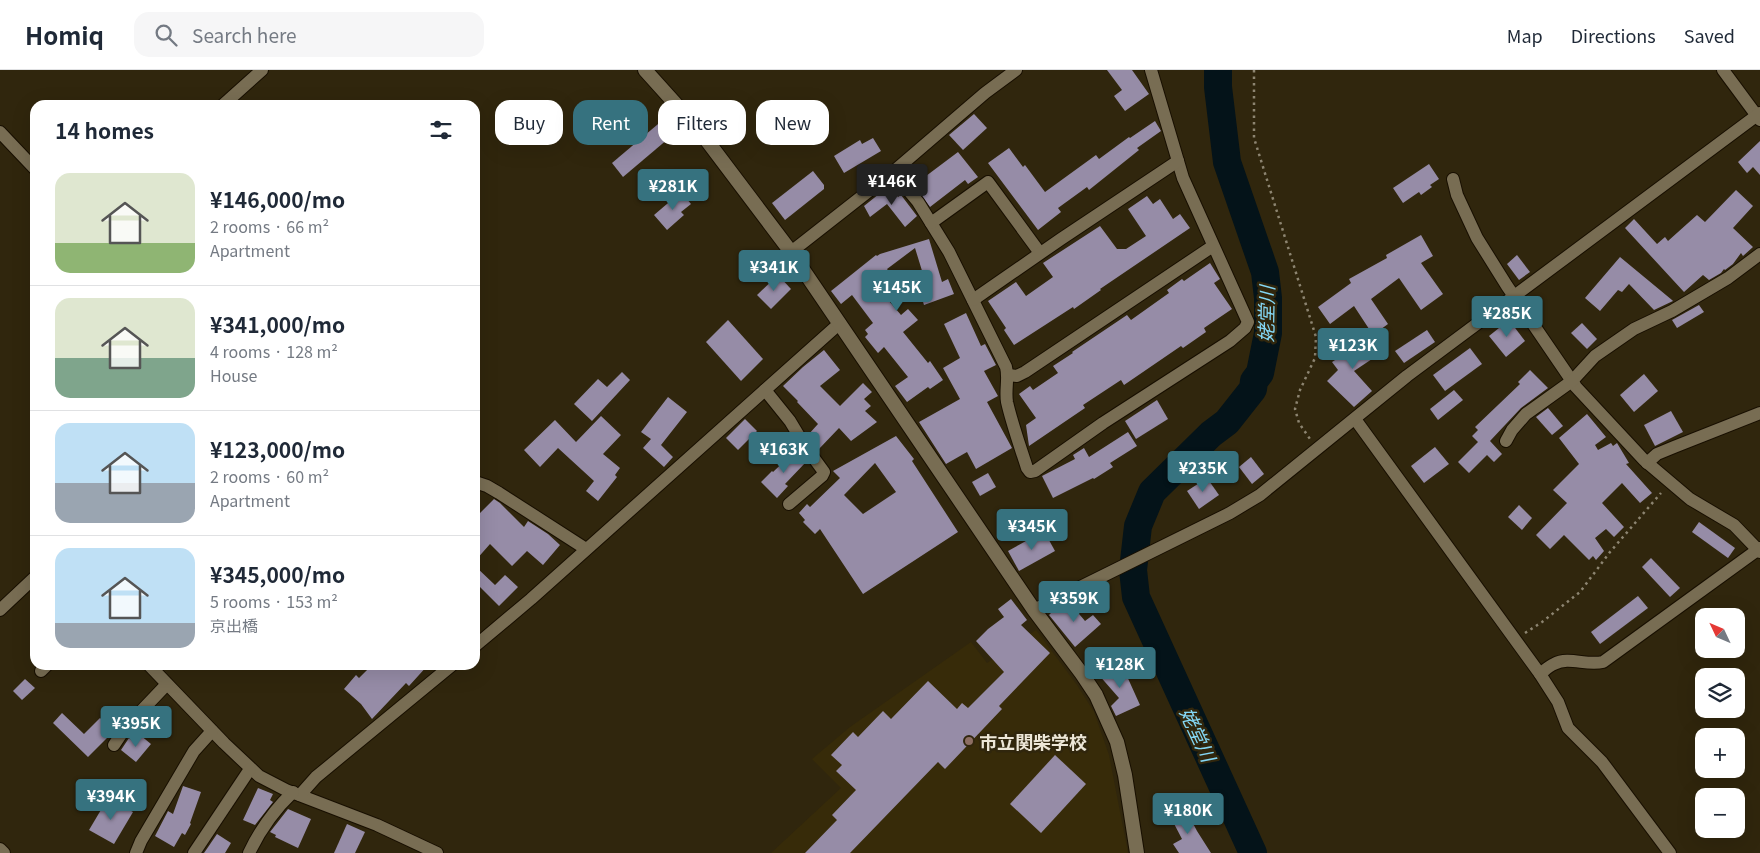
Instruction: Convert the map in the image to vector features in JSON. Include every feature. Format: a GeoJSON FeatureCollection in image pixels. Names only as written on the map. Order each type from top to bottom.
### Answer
{"type":"FeatureCollection","features":[{"type":"Feature","properties":{"kind":"street"},"geometry":{"type":"LineString","coordinates":[[229,100],[262,70]]}},
{"type":"Feature","properties":{"kind":"street"},"geometry":{"type":"LineString","coordinates":[[646,70],[699,130],[791,252],[1034,610],[1096,695],[1111,726],[1125,776],[1137,853]]}},
{"type":"Feature","properties":{"kind":"street"},"geometry":{"type":"LineString","coordinates":[[791,252],[892,172],[985,93],[1016,70]]}},
{"type":"Feature","properties":{"kind":"street"},"geometry":{"type":"LineString","coordinates":[[892,172],[918,202],[949,252],[1006,366],[1008,375],[1006,384],[1007,401],[1015,431],[1027,468],[1030,472],[1035,471],[1230,341],[1245,328],[1248,319],[1183,178],[1151,70]]}},
{"type":"Feature","properties":{"kind":"street"},"geometry":{"type":"LineString","coordinates":[[1034,610],[1230,513],[1260,495],[1420,366],[1759,116],[1723,70]]}},
{"type":"Feature","properties":{"kind":"street"},"geometry":{"type":"LineString","coordinates":[[0,132],[30,164]]}},
{"type":"Feature","properties":{"kind":"street"},"geometry":{"type":"LineString","coordinates":[[973,300],[1178,161]]}},
{"type":"Feature","properties":{"kind":"street"},"geometry":{"type":"LineString","coordinates":[[1453,179],[1457,195],[1477,238],[1572,381],[1647,463],[1690,499],[1734,525],[1759,550],[1603,662],[1589,664],[1564,661],[1554,664],[1540,674]]}},
{"type":"Feature","properties":{"kind":"street"},"geometry":{"type":"LineString","coordinates":[[931,223],[988,182],[1040,253]]}},
{"type":"Feature","properties":{"kind":"street"},"geometry":{"type":"LineString","coordinates":[[1008,375],[1017,376],[1025,372],[1213,246]]}},
{"type":"Feature","properties":{"kind":"street"},"geometry":{"type":"LineString","coordinates":[[1506,441],[1512,430],[1526,414],[1572,381],[1595,356],[1634,329],[1672,311],[1728,278],[1760,254]]}},
{"type":"Feature","properties":{"kind":"street"},"geometry":{"type":"LineString","coordinates":[[480,642],[525,605],[840,323]]}},
{"type":"Feature","properties":{"kind":"street"},"geometry":{"type":"LineString","coordinates":[[765,390],[790,421],[824,472],[822,476],[789,504]]}},
{"type":"Feature","properties":{"kind":"street"},"geometry":{"type":"LineString","coordinates":[[1647,463],[1657,454],[1760,413]]}},
{"type":"Feature","properties":{"kind":"street"},"geometry":{"type":"LineString","coordinates":[[1355,419],[1540,674],[1558,702],[1568,728],[1602,762],[1670,853]]}},
{"type":"Feature","properties":{"kind":"street"},"geometry":{"type":"LineString","coordinates":[[480,484],[499,493],[586,550]]}},
{"type":"Feature","properties":{"kind":"street"},"geometry":{"type":"LineString","coordinates":[[0,610],[30,583]]}},
{"type":"Feature","properties":{"kind":"street"},"geometry":{"type":"LineString","coordinates":[[154,670],[250,769],[268,782],[377,825],[437,853]]}},
{"type":"Feature","properties":{"kind":"street"},"geometry":{"type":"LineString","coordinates":[[249,853],[259,832],[279,805],[296,794],[446,670]]}},
{"type":"Feature","properties":{"kind":"street"},"geometry":{"type":"LineString","coordinates":[[114,745],[126,728],[167,684]]}},
{"type":"Feature","properties":{"kind":"street"},"geometry":{"type":"LineString","coordinates":[[136,853],[194,751],[212,731]]}},
{"type":"Feature","properties":{"kind":"street"},"geometry":{"type":"LineString","coordinates":[[194,853],[250,769]]}},
{"type":"Feature","properties":{"kind":"street"},"geometry":{"type":"LineString","coordinates":[[0,849],[4,853]]}},
{"type":"Feature","properties":{"kind":"path"},"geometry":{"type":"LineString","coordinates":[[1254,70],[1254,138],[1316,337],[1315,358],[1300,390],[1296,409],[1299,423],[1317,449]]}},
{"type":"Feature","properties":{"kind":"path"},"geometry":{"type":"LineString","coordinates":[[1515,639],[1542,622],[1580,592],[1610,552],[1670,483]]}},
{"type":"Feature","properties":{"kind":"shaded area","name":"市立関柴学校"},"geometry":{"type":"Polygon","coordinates":[[[1036,630],[1077,685],[1094,712],[1109,755],[1128,853],[771,853],[841,788],[812,759],[850,727],[971,642],[987,663],[1036,630]]]}},
{"type":"Feature","properties":{"kind":"building"},"geometry":{"type":"Polygon","coordinates":[[[1107,70],[1132,70],[1149,94],[1125,111],[1114,96],[1122,90],[1107,70]]]}},
{"type":"Feature","properties":{"kind":"building"},"geometry":{"type":"Polygon","coordinates":[[[974,114],[987,128],[963,150],[949,135],[974,114]]]}},
{"type":"Feature","properties":{"kind":"building"},"geometry":{"type":"Polygon","coordinates":[[[1155,121],[1161,131],[1137,148],[1139,150],[1089,190],[1087,187],[1058,208],[1061,212],[1038,230],[988,163],[1009,148],[1023,167],[1025,165],[1045,192],[1096,155],[1099,159],[1155,121]]]}},
{"type":"Feature","properties":{"kind":"building"},"geometry":{"type":"Polygon","coordinates":[[[658,124],[658,145],[661,145],[623,177],[612,163],[633,145],[648,145],[648,133],[658,124]]]}},
{"type":"Feature","properties":{"kind":"building"},"geometry":{"type":"Polygon","coordinates":[[[873,138],[881,151],[844,173],[834,156],[860,140],[862,144],[873,138]]]}},
{"type":"Feature","properties":{"kind":"building"},"geometry":{"type":"Polygon","coordinates":[[[1760,141],[1760,175],[1753,167],[1747,173],[1738,162],[1760,141]]]}},
{"type":"Feature","properties":{"kind":"building"},"geometry":{"type":"Polygon","coordinates":[[[958,152],[978,177],[968,184],[965,180],[930,207],[914,185],[958,152]]]}},
{"type":"Feature","properties":{"kind":"building"},"geometry":{"type":"Polygon","coordinates":[[[1429,164],[1439,179],[1421,195],[1419,192],[1403,203],[1393,188],[1429,164]]]}},
{"type":"Feature","properties":{"kind":"building"},"geometry":{"type":"Polygon","coordinates":[[[813,171],[824,185],[824,189],[785,220],[772,203],[813,171]]]}},
{"type":"Feature","properties":{"kind":"building"},"geometry":{"type":"Polygon","coordinates":[[[889,186],[898,197],[901,195],[917,216],[905,227],[887,204],[870,217],[864,206],[889,186]]]}},
{"type":"Feature","properties":{"kind":"building"},"geometry":{"type":"Polygon","coordinates":[[[1736,190],[1753,206],[1733,228],[1753,247],[1743,256],[1741,253],[1733,264],[1721,273],[1709,280],[1703,275],[1684,292],[1625,228],[1634,219],[1657,244],[1665,237],[1668,241],[1697,215],[1705,222],[1736,190]]]}},
{"type":"Feature","properties":{"kind":"building"},"geometry":{"type":"Polygon","coordinates":[[[681,192],[691,204],[681,212],[684,215],[667,230],[654,215],[681,192]]]}},
{"type":"Feature","properties":{"kind":"building"},"geometry":{"type":"Polygon","coordinates":[[[1147,196],[1153,204],[1160,199],[1173,219],[1180,214],[1190,228],[1100,289],[1074,309],[1073,307],[1014,345],[1004,330],[1006,328],[988,301],[1016,282],[1026,296],[1053,277],[1043,263],[1100,226],[1117,249],[1126,249],[1146,236],[1128,209],[1147,196]]]}},
{"type":"Feature","properties":{"kind":"building"},"geometry":{"type":"Polygon","coordinates":[[[1421,235],[1433,256],[1421,263],[1443,294],[1421,310],[1399,278],[1371,299],[1388,324],[1373,335],[1354,306],[1330,324],[1318,307],[1351,283],[1349,279],[1387,258],[1386,255],[1421,235]]]}},
{"type":"Feature","properties":{"kind":"building"},"geometry":{"type":"Polygon","coordinates":[[[929,239],[942,282],[948,279],[954,294],[924,305],[919,289],[927,287],[915,248],[887,269],[897,283],[883,294],[901,315],[908,309],[918,320],[903,332],[928,363],[930,361],[943,380],[930,389],[928,387],[907,402],[895,386],[908,377],[884,347],[878,353],[865,337],[868,334],[865,330],[873,323],[852,295],[841,304],[831,291],[876,255],[929,239]]]}},
{"type":"Feature","properties":{"kind":"building"},"geometry":{"type":"Polygon","coordinates":[[[1517,255],[1530,272],[1519,280],[1507,264],[1517,255]]]}},
{"type":"Feature","properties":{"kind":"building"},"geometry":{"type":"Polygon","coordinates":[[[1620,257],[1673,301],[1654,310],[1629,284],[1622,292],[1618,290],[1600,311],[1585,298],[1620,257]]]}},
{"type":"Feature","properties":{"kind":"building"},"geometry":{"type":"Polygon","coordinates":[[[1210,263],[1220,279],[1214,283],[1232,309],[1204,328],[1206,332],[1183,348],[1181,346],[1124,385],[1121,380],[1083,405],[1085,408],[1029,446],[1026,425],[1036,418],[1019,394],[1030,386],[1033,390],[1058,373],[1053,366],[1072,352],[1127,315],[1131,320],[1169,293],[1167,290],[1182,279],[1184,281],[1210,263]]]}},
{"type":"Feature","properties":{"kind":"building"},"geometry":{"type":"Polygon","coordinates":[[[778,275],[791,289],[771,309],[757,295],[778,275]]]}},
{"type":"Feature","properties":{"kind":"building"},"geometry":{"type":"Polygon","coordinates":[[[1699,305],[1704,312],[1677,328],[1672,320],[1699,305]]]}},
{"type":"Feature","properties":{"kind":"building"},"geometry":{"type":"Polygon","coordinates":[[[966,313],[981,346],[985,344],[996,365],[984,371],[998,396],[987,402],[1012,448],[976,469],[967,452],[946,464],[919,422],[960,399],[943,368],[960,358],[944,324],[966,313]]]}},
{"type":"Feature","properties":{"kind":"building"},"geometry":{"type":"Polygon","coordinates":[[[728,320],[763,359],[741,381],[706,342],[728,320]]]}},
{"type":"Feature","properties":{"kind":"building"},"geometry":{"type":"Polygon","coordinates":[[[1509,320],[1525,341],[1506,357],[1489,336],[1509,320]]]}},
{"type":"Feature","properties":{"kind":"building"},"geometry":{"type":"Polygon","coordinates":[[[1582,323],[1597,339],[1587,349],[1571,333],[1582,323]]]}},
{"type":"Feature","properties":{"kind":"building"},"geometry":{"type":"Polygon","coordinates":[[[1362,330],[1378,355],[1354,371],[1372,391],[1354,407],[1327,381],[1338,370],[1332,362],[1357,346],[1351,337],[1362,330]]]}},
{"type":"Feature","properties":{"kind":"building"},"geometry":{"type":"Polygon","coordinates":[[[1427,330],[1435,342],[1404,363],[1395,351],[1427,330]]]}},
{"type":"Feature","properties":{"kind":"building"},"geometry":{"type":"Polygon","coordinates":[[[1470,348],[1482,364],[1445,391],[1433,375],[1470,348]]]}},
{"type":"Feature","properties":{"kind":"building"},"geometry":{"type":"Polygon","coordinates":[[[824,350],[840,370],[820,386],[840,406],[863,383],[872,392],[864,399],[871,406],[865,411],[877,422],[851,441],[839,428],[818,450],[808,435],[818,424],[783,386],[824,350]]]}},
{"type":"Feature","properties":{"kind":"building"},"geometry":{"type":"Polygon","coordinates":[[[1530,370],[1548,388],[1521,408],[1490,441],[1502,454],[1494,462],[1487,455],[1469,473],[1458,462],[1478,442],[1472,436],[1478,430],[1475,427],[1520,384],[1518,382],[1530,370]]]}},
{"type":"Feature","properties":{"kind":"building"},"geometry":{"type":"Polygon","coordinates":[[[622,372],[630,380],[592,421],[574,404],[598,379],[607,387],[622,372]]]}},
{"type":"Feature","properties":{"kind":"building"},"geometry":{"type":"Polygon","coordinates":[[[1644,374],[1658,391],[1634,412],[1620,395],[1644,374]]]}},
{"type":"Feature","properties":{"kind":"building"},"geometry":{"type":"Polygon","coordinates":[[[1454,390],[1463,400],[1438,420],[1430,409],[1454,390]]]}},
{"type":"Feature","properties":{"kind":"building"},"geometry":{"type":"Polygon","coordinates":[[[668,397],[687,412],[661,445],[673,457],[664,467],[643,448],[651,439],[641,432],[668,397]]]}},
{"type":"Feature","properties":{"kind":"building"},"geometry":{"type":"Polygon","coordinates":[[[1157,400],[1168,419],[1136,439],[1125,421],[1157,400]]]}},
{"type":"Feature","properties":{"kind":"building"},"geometry":{"type":"Polygon","coordinates":[[[1548,408],[1563,426],[1552,435],[1536,417],[1548,408]]]}},
{"type":"Feature","properties":{"kind":"building"},"geometry":{"type":"Polygon","coordinates":[[[1671,411],[1683,432],[1655,446],[1644,425],[1671,411]]]}},
{"type":"Feature","properties":{"kind":"building"},"geometry":{"type":"Polygon","coordinates":[[[1587,414],[1606,437],[1595,445],[1598,450],[1611,443],[1613,446],[1617,443],[1629,463],[1626,464],[1652,493],[1640,503],[1622,483],[1602,503],[1624,527],[1614,537],[1606,529],[1595,538],[1604,551],[1596,560],[1593,556],[1589,560],[1564,535],[1550,549],[1536,535],[1567,503],[1553,490],[1579,464],[1559,438],[1587,414]]]}},
{"type":"Feature","properties":{"kind":"building"},"geometry":{"type":"Polygon","coordinates":[[[601,416],[621,435],[603,454],[620,468],[615,475],[617,477],[598,501],[586,491],[594,481],[558,448],[540,467],[524,450],[555,420],[576,442],[601,416]]]}},
{"type":"Feature","properties":{"kind":"building"},"geometry":{"type":"Polygon","coordinates":[[[745,419],[757,431],[738,450],[726,438],[745,419]]]}},
{"type":"Feature","properties":{"kind":"building"},"geometry":{"type":"Polygon","coordinates":[[[1128,432],[1137,446],[1110,463],[1113,467],[1094,479],[1053,498],[1042,476],[1075,459],[1073,455],[1084,448],[1089,457],[1128,432]]]}},
{"type":"Feature","properties":{"kind":"building"},"geometry":{"type":"Polygon","coordinates":[[[896,436],[914,459],[912,461],[958,532],[863,594],[820,529],[815,534],[803,522],[805,520],[799,513],[807,504],[810,507],[840,478],[833,471],[896,436]],[[875,463],[844,495],[863,514],[896,492],[875,463]]]}},
{"type":"Feature","properties":{"kind":"building"},"geometry":{"type":"Polygon","coordinates":[[[1435,447],[1449,464],[1424,483],[1411,466],[1435,447]]]}},
{"type":"Feature","properties":{"kind":"building"},"geometry":{"type":"Polygon","coordinates":[[[797,449],[806,462],[785,484],[788,486],[777,498],[761,482],[797,449]]]}},
{"type":"Feature","properties":{"kind":"building"},"geometry":{"type":"Polygon","coordinates":[[[1251,457],[1264,474],[1252,484],[1239,467],[1251,457]]]}},
{"type":"Feature","properties":{"kind":"building"},"geometry":{"type":"Polygon","coordinates":[[[988,473],[996,487],[980,496],[972,482],[988,473]]]}},
{"type":"Feature","properties":{"kind":"building"},"geometry":{"type":"Polygon","coordinates":[[[1207,478],[1219,495],[1199,509],[1187,491],[1207,478]]]}},
{"type":"Feature","properties":{"kind":"building"},"geometry":{"type":"Polygon","coordinates":[[[494,499],[524,527],[528,521],[548,534],[560,545],[543,565],[527,551],[512,566],[490,544],[480,555],[480,513],[494,499]]]}},
{"type":"Feature","properties":{"kind":"building"},"geometry":{"type":"Polygon","coordinates":[[[1519,505],[1532,518],[1522,530],[1508,517],[1519,505]]]}},
{"type":"Feature","properties":{"kind":"building"},"geometry":{"type":"Polygon","coordinates":[[[1699,522],[1735,548],[1728,558],[1692,532],[1699,522]]]}},
{"type":"Feature","properties":{"kind":"building"},"geometry":{"type":"Polygon","coordinates":[[[1044,531],[1055,551],[1019,571],[1008,551],[1044,531]]]}},
{"type":"Feature","properties":{"kind":"building"},"geometry":{"type":"Polygon","coordinates":[[[1651,558],[1680,588],[1670,597],[1642,567],[1651,558]]]}},
{"type":"Feature","properties":{"kind":"building"},"geometry":{"type":"Polygon","coordinates":[[[480,571],[495,585],[505,575],[518,587],[499,606],[480,587],[480,571]]]}},
{"type":"Feature","properties":{"kind":"building"},"geometry":{"type":"Polygon","coordinates":[[[1638,596],[1648,608],[1600,644],[1591,632],[1638,596]]]}},
{"type":"Feature","properties":{"kind":"building"},"geometry":{"type":"Polygon","coordinates":[[[1011,599],[1027,620],[1021,625],[1050,653],[999,706],[1002,709],[945,769],[938,762],[850,853],[805,853],[837,820],[832,815],[856,790],[836,771],[842,765],[831,755],[853,732],[858,737],[883,711],[891,719],[928,681],[957,709],[962,703],[968,708],[1004,672],[976,641],[1004,617],[998,609],[1011,599]]]}},
{"type":"Feature","properties":{"kind":"building"},"geometry":{"type":"Polygon","coordinates":[[[1069,602],[1085,621],[1093,615],[1101,624],[1075,647],[1049,615],[1057,607],[1069,602]]]}},
{"type":"Feature","properties":{"kind":"building"},"geometry":{"type":"Polygon","coordinates":[[[1121,663],[1140,705],[1116,716],[1111,706],[1119,698],[1098,674],[1121,663]]]}},
{"type":"Feature","properties":{"kind":"building"},"geometry":{"type":"Polygon","coordinates":[[[367,670],[423,670],[409,686],[406,683],[372,719],[361,704],[344,689],[356,675],[359,678],[367,670]]]}},
{"type":"Feature","properties":{"kind":"building"},"geometry":{"type":"Polygon","coordinates":[[[25,679],[35,688],[22,700],[13,691],[25,679]]]}},
{"type":"Feature","properties":{"kind":"building"},"geometry":{"type":"Polygon","coordinates":[[[62,713],[84,734],[100,718],[114,731],[88,757],[53,723],[62,713]]]}},
{"type":"Feature","properties":{"kind":"building"},"geometry":{"type":"Polygon","coordinates":[[[140,735],[151,744],[136,762],[121,750],[129,738],[134,742],[140,735]]]}},
{"type":"Feature","properties":{"kind":"building"},"geometry":{"type":"Polygon","coordinates":[[[1055,755],[1086,784],[1041,833],[1010,804],[1055,755]]]}},
{"type":"Feature","properties":{"kind":"building"},"geometry":{"type":"Polygon","coordinates":[[[183,786],[201,792],[191,824],[185,835],[182,833],[174,847],[155,836],[168,811],[173,814],[183,786]]]}},
{"type":"Feature","properties":{"kind":"building"},"geometry":{"type":"Polygon","coordinates":[[[258,788],[273,794],[270,800],[273,802],[255,825],[243,820],[258,788]]]}},
{"type":"Feature","properties":{"kind":"building"},"geometry":{"type":"Polygon","coordinates":[[[108,798],[133,812],[114,844],[89,830],[108,798]]]}},
{"type":"Feature","properties":{"kind":"building"},"geometry":{"type":"Polygon","coordinates":[[[1185,808],[1211,853],[1179,853],[1173,844],[1182,839],[1170,816],[1185,808]]]}},
{"type":"Feature","properties":{"kind":"building"},"geometry":{"type":"Polygon","coordinates":[[[288,809],[311,819],[298,848],[275,837],[276,835],[270,832],[288,809]]]}},
{"type":"Feature","properties":{"kind":"building"},"geometry":{"type":"Polygon","coordinates":[[[347,824],[365,832],[355,853],[334,853],[347,824]]]}},
{"type":"Feature","properties":{"kind":"building"},"geometry":{"type":"Polygon","coordinates":[[[217,834],[231,843],[225,853],[204,853],[217,834]]]}},
{"type":"Feature","properties":{"kind":"waterway","name":"姥堂川"},"geometry":{"type":"LineString","coordinates":[[1218,70],[1218,87],[1227,162],[1265,272],[1268,298],[1268,333],[1260,373],[1254,381],[1253,389],[1227,422],[1211,434],[1152,492],[1138,526],[1133,570],[1136,597],[1253,853]]}},
{"type":"Feature","properties":{"kind":"place","name":"市立関柴学校"},"geometry":{"type":"Point","coordinates":[969,741]}}]}
